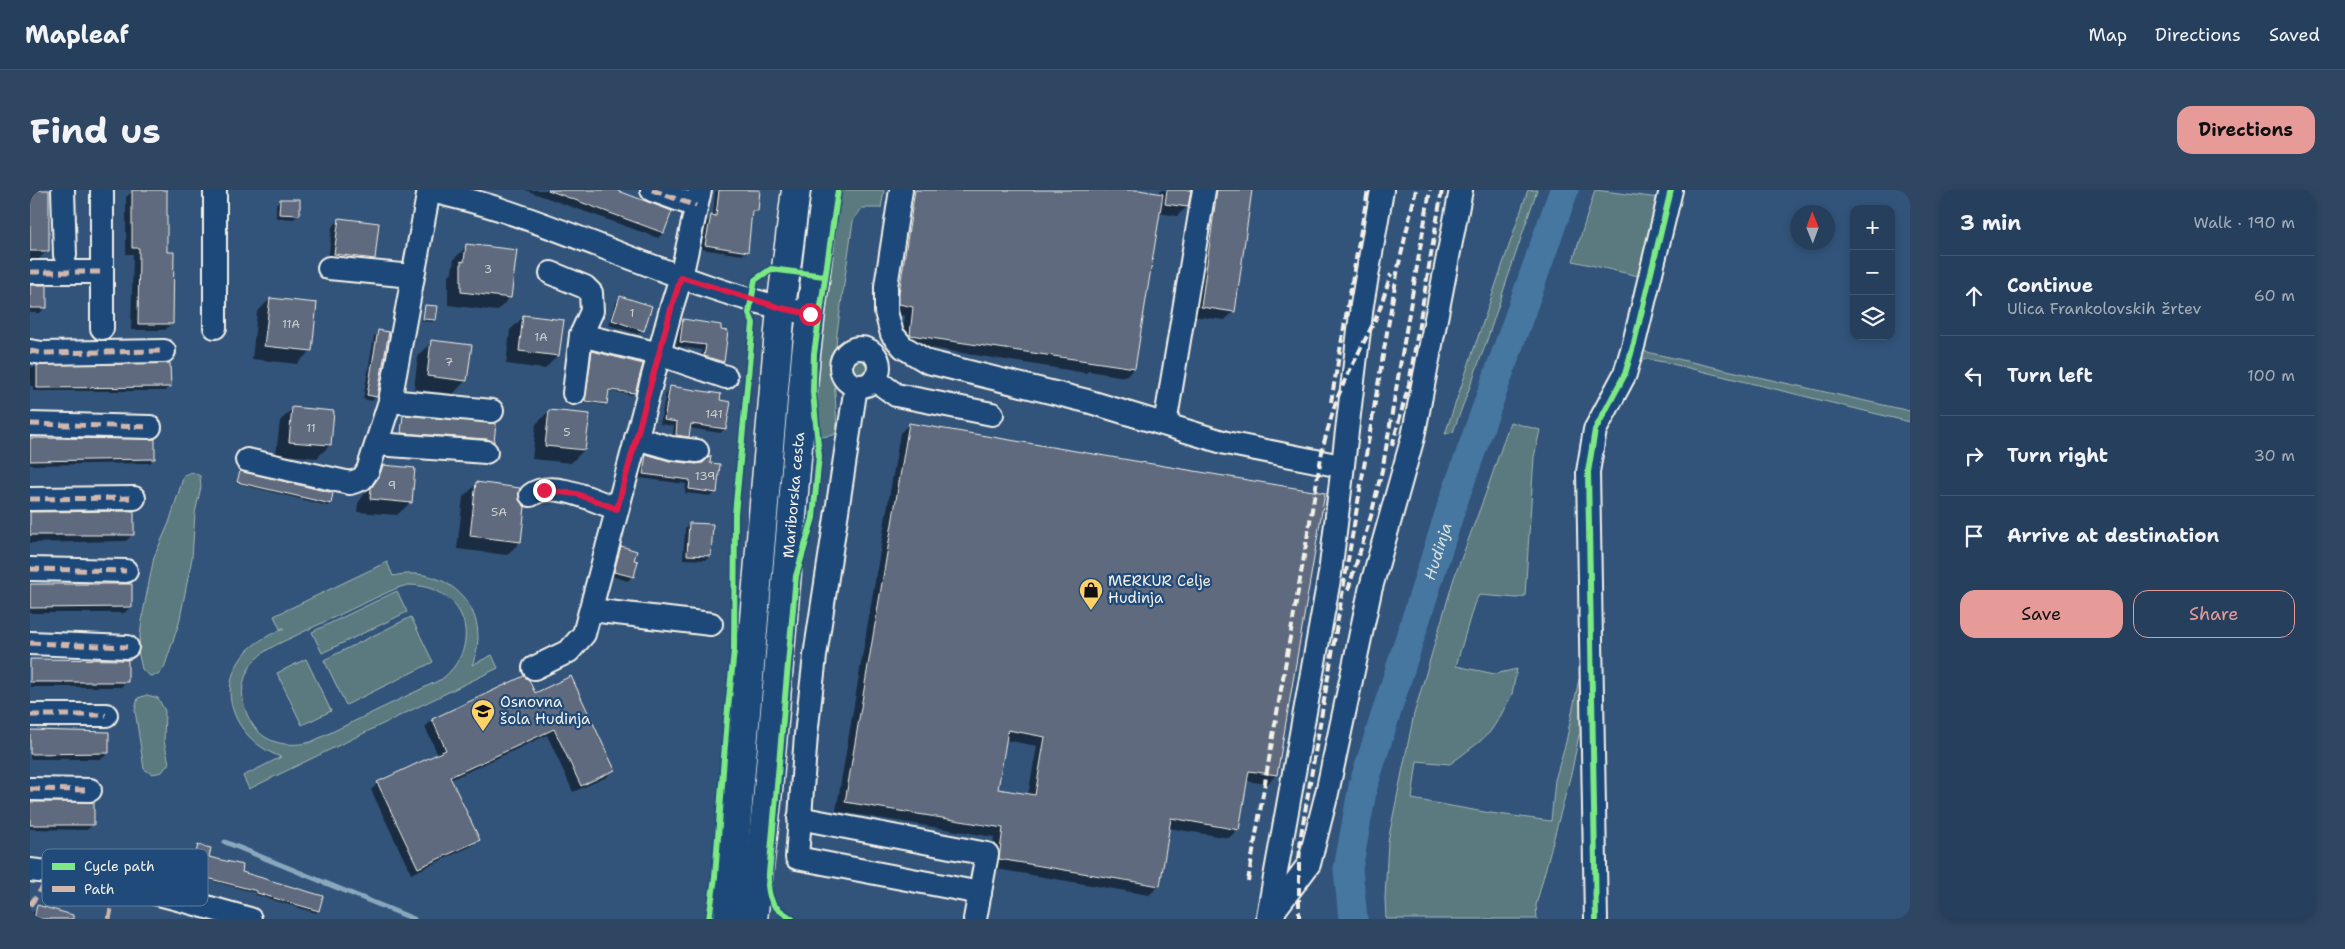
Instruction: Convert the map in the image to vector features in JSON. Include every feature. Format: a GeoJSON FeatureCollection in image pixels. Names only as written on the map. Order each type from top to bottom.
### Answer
{"type":"FeatureCollection","features":[{"type":"Feature","properties":{"kind":"main road","name":"Mariborska cesta"},"geometry":{"type":"LineString","coordinates":[[728,919],[781,308],[796,190]]}},
{"type":"Feature","properties":{"kind":"main road","name":"Mariborska cesta"},"geometry":{"type":"LineString","coordinates":[[753,919],[767,802],[810,314],[826,190]]}},
{"type":"Feature","properties":{"kind":"street"},"geometry":{"type":"LineString","coordinates":[[63,190],[64,255]]}},
{"type":"Feature","properties":{"kind":"street"},"geometry":{"type":"LineString","coordinates":[[215,327],[216,190]]}},
{"type":"Feature","properties":{"kind":"street"},"geometry":{"type":"LineString","coordinates":[[247,460],[350,483],[362,479],[368,470],[378,444],[390,402],[428,190],[504,210],[681,277],[781,308],[810,314]]}},
{"type":"Feature","properties":{"kind":"street"},"geometry":{"type":"LineString","coordinates":[[534,668],[569,651],[584,634],[681,277],[698,198],[652,190]]}},
{"type":"Feature","properties":{"kind":"street"},"geometry":{"type":"LineString","coordinates":[[901,190],[886,286],[886,312],[892,334],[902,347],[928,362],[1087,402],[1226,443],[1342,466]]}},
{"type":"Feature","properties":{"kind":"street"},"geometry":{"type":"LineString","coordinates":[[1165,424],[1204,190]]}},
{"type":"Feature","properties":{"kind":"street"},"geometry":{"type":"LineString","coordinates":[[1269,919],[1330,574],[1362,305],[1382,190]]}},
{"type":"Feature","properties":{"kind":"street"},"geometry":{"type":"LineString","coordinates":[[1269,919],[1309,864],[1327,793],[1370,591],[1412,437],[1461,190]]}},
{"type":"Feature","properties":{"kind":"street"},"geometry":{"type":"LineString","coordinates":[[1596,919],[1588,472],[1595,430],[1624,374],[1634,343],[1671,190]]}},
{"type":"Feature","properties":{"kind":"street"},"geometry":{"type":"LineString","coordinates":[[102,192],[102,328]]}},
{"type":"Feature","properties":{"kind":"street"},"geometry":{"type":"LineString","coordinates":[[329,268],[412,276]]}},
{"type":"Feature","properties":{"kind":"street"},"geometry":{"type":"LineString","coordinates":[[30,272],[101,272]]}},
{"type":"Feature","properties":{"kind":"street"},"geometry":{"type":"LineString","coordinates":[[551,273],[585,287],[591,293],[592,311],[581,335],[574,394]]}},
{"type":"Feature","properties":{"kind":"street"},"geometry":{"type":"LineString","coordinates":[[581,335],[659,354],[726,377]]}},
{"type":"Feature","properties":{"kind":"street"},"geometry":{"type":"LineString","coordinates":[[30,351],[42,353],[164,351]]}},
{"type":"Feature","properties":{"kind":"street"},"geometry":{"type":"LineString","coordinates":[[980,893],[797,858],[806,735],[822,606],[865,383],[896,395],[992,414]]}},
{"type":"Feature","properties":{"kind":"street"},"geometry":{"type":"LineString","coordinates":[[390,402],[492,411]]}},
{"type":"Feature","properties":{"kind":"street"},"geometry":{"type":"LineString","coordinates":[[30,424],[150,426]]}},
{"type":"Feature","properties":{"kind":"street"},"geometry":{"type":"LineString","coordinates":[[636,438],[671,448],[697,451]]}},
{"type":"Feature","properties":{"kind":"street"},"geometry":{"type":"LineString","coordinates":[[378,444],[486,452]]}},
{"type":"Feature","properties":{"kind":"street"},"geometry":{"type":"LineString","coordinates":[[531,495],[544,490],[567,492],[617,509]]}},
{"type":"Feature","properties":{"kind":"street"},"geometry":{"type":"LineString","coordinates":[[30,499],[134,498]]}},
{"type":"Feature","properties":{"kind":"street"},"geometry":{"type":"LineString","coordinates":[[30,569],[126,571]]}},
{"type":"Feature","properties":{"kind":"street"},"geometry":{"type":"LineString","coordinates":[[590,610],[711,624]]}},
{"type":"Feature","properties":{"kind":"street"},"geometry":{"type":"LineString","coordinates":[[30,643],[127,647]]}},
{"type":"Feature","properties":{"kind":"street"},"geometry":{"type":"LineString","coordinates":[[30,715],[106,715]]}},
{"type":"Feature","properties":{"kind":"street"},"geometry":{"type":"LineString","coordinates":[[30,789],[90,790]]}},
{"type":"Feature","properties":{"kind":"street"},"geometry":{"type":"LineString","coordinates":[[799,818],[987,854],[975,919]]}},
{"type":"Feature","properties":{"kind":"street"},"geometry":{"type":"LineString","coordinates":[[203,906],[250,919]]}},
{"type":"Feature","properties":{"kind":"green space"},"geometry":{"type":"Polygon","coordinates":[[[806,190],[815,190],[804,271],[794,271],[806,190]]]}},
{"type":"Feature","properties":{"kind":"green space"},"geometry":{"type":"Polygon","coordinates":[[[835,190],[884,190],[881,208],[862,208],[853,221],[837,333],[834,374],[837,430],[834,435],[821,437],[816,354],[835,190]]]}},
{"type":"Feature","properties":{"kind":"green space"},"geometry":{"type":"Polygon","coordinates":[[[1528,190],[1537,190],[1485,346],[1453,432],[1445,434],[1528,190]]]}},
{"type":"Feature","properties":{"kind":"green space"},"geometry":{"type":"Polygon","coordinates":[[[1595,190],[1659,198],[1647,278],[1573,261],[1595,190]]]}},
{"type":"Feature","properties":{"kind":"green space"},"geometry":{"type":"Polygon","coordinates":[[[1642,351],[1910,411],[1910,422],[1664,362],[1639,358],[1642,351]]]}},
{"type":"Feature","properties":{"kind":"green space"},"geometry":{"type":"Polygon","coordinates":[[[860,357],[868,360],[871,368],[868,376],[860,379],[852,376],[849,368],[852,360],[860,357]]]}},
{"type":"Feature","properties":{"kind":"green space"},"geometry":{"type":"Polygon","coordinates":[[[1510,422],[1540,430],[1534,457],[1525,596],[1517,598],[1479,595],[1474,604],[1456,666],[1495,674],[1517,669],[1512,694],[1490,732],[1450,764],[1417,761],[1412,799],[1490,813],[1551,821],[1555,780],[1566,742],[1579,679],[1588,680],[1589,733],[1579,735],[1572,770],[1536,905],[1537,919],[1386,919],[1385,899],[1388,841],[1414,714],[1454,578],[1510,422]]]}},
{"type":"Feature","properties":{"kind":"green space"},"geometry":{"type":"Polygon","coordinates":[[[192,472],[200,476],[201,487],[195,513],[192,558],[179,623],[164,668],[158,675],[150,676],[142,669],[138,651],[154,557],[169,523],[184,475],[192,472]]]}},
{"type":"Feature","properties":{"kind":"green space"},"geometry":{"type":"Polygon","coordinates":[[[387,562],[393,576],[413,574],[432,577],[448,584],[462,595],[472,610],[477,626],[477,645],[472,665],[492,655],[498,668],[249,789],[243,776],[281,757],[265,749],[252,739],[241,726],[234,712],[230,697],[231,681],[237,665],[252,646],[284,628],[280,629],[274,616],[387,562]],[[408,585],[397,588],[267,650],[257,658],[246,674],[242,693],[246,711],[255,728],[267,738],[281,743],[303,744],[311,742],[442,679],[455,665],[463,649],[465,633],[462,618],[455,605],[443,595],[427,588],[408,585]]]}},
{"type":"Feature","properties":{"kind":"green space"},"geometry":{"type":"Polygon","coordinates":[[[397,591],[407,612],[322,653],[312,632],[397,591]]]}},
{"type":"Feature","properties":{"kind":"green space"},"geometry":{"type":"Polygon","coordinates":[[[411,617],[433,662],[346,705],[324,660],[411,617]]]}},
{"type":"Feature","properties":{"kind":"green space"},"geometry":{"type":"Polygon","coordinates":[[[306,659],[331,711],[302,725],[277,673],[306,659]]]}},
{"type":"Feature","properties":{"kind":"green space"},"geometry":{"type":"Polygon","coordinates":[[[147,695],[158,698],[165,711],[164,741],[169,763],[162,772],[152,774],[144,769],[135,710],[138,698],[147,695]]]}},
{"type":"Feature","properties":{"kind":"building"},"geometry":{"type":"Polygon","coordinates":[[[30,190],[49,190],[49,251],[30,251],[30,190]]]}},
{"type":"Feature","properties":{"kind":"building"},"geometry":{"type":"Polygon","coordinates":[[[132,190],[167,190],[167,252],[174,252],[173,324],[138,324],[139,248],[132,248],[132,190]]]}},
{"type":"Feature","properties":{"kind":"building"},"geometry":{"type":"Polygon","coordinates":[[[548,190],[616,190],[672,211],[664,233],[548,190]]]}},
{"type":"Feature","properties":{"kind":"building"},"geometry":{"type":"Polygon","coordinates":[[[719,190],[760,190],[758,211],[752,211],[748,252],[705,245],[711,215],[716,216],[719,190]]]}},
{"type":"Feature","properties":{"kind":"building"},"geometry":{"type":"Polygon","coordinates":[[[915,190],[1139,190],[1163,194],[1135,368],[910,335],[913,307],[899,304],[899,293],[915,190]]]}},
{"type":"Feature","properties":{"kind":"building"},"geometry":{"type":"Polygon","coordinates":[[[1167,190],[1191,190],[1188,207],[1165,204],[1167,190]]]}},
{"type":"Feature","properties":{"kind":"building"},"geometry":{"type":"Polygon","coordinates":[[[1217,190],[1252,190],[1235,312],[1201,307],[1217,190]]]}},
{"type":"Feature","properties":{"kind":"building"},"geometry":{"type":"Polygon","coordinates":[[[280,199],[300,199],[300,215],[279,214],[280,199]]]}},
{"type":"Feature","properties":{"kind":"building"},"geometry":{"type":"Polygon","coordinates":[[[339,218],[379,223],[375,259],[334,254],[339,218]]]}},
{"type":"Feature","properties":{"kind":"building"},"geometry":{"type":"Polygon","coordinates":[[[466,244],[517,250],[511,298],[461,292],[461,261],[464,262],[466,244]]]}},
{"type":"Feature","properties":{"kind":"building"},"geometry":{"type":"Polygon","coordinates":[[[30,285],[47,285],[47,308],[30,308],[30,285]]]}},
{"type":"Feature","properties":{"kind":"building"},"geometry":{"type":"Polygon","coordinates":[[[620,296],[652,306],[644,331],[612,320],[620,296]]]}},
{"type":"Feature","properties":{"kind":"building"},"geometry":{"type":"Polygon","coordinates":[[[270,298],[317,303],[312,351],[264,346],[270,298]]]}},
{"type":"Feature","properties":{"kind":"building"},"geometry":{"type":"Polygon","coordinates":[[[425,305],[438,306],[436,320],[423,319],[425,305]]]}},
{"type":"Feature","properties":{"kind":"building"},"geometry":{"type":"Polygon","coordinates":[[[523,315],[564,320],[559,356],[519,351],[523,315]]]}},
{"type":"Feature","properties":{"kind":"building"},"geometry":{"type":"Polygon","coordinates":[[[683,319],[721,325],[721,330],[728,331],[724,362],[704,356],[706,345],[680,342],[683,319]]]}},
{"type":"Feature","properties":{"kind":"building"},"geometry":{"type":"Polygon","coordinates":[[[378,330],[389,332],[377,397],[367,395],[378,330]]]}},
{"type":"Feature","properties":{"kind":"building"},"geometry":{"type":"Polygon","coordinates":[[[431,340],[472,345],[467,381],[427,376],[431,340]]]}},
{"type":"Feature","properties":{"kind":"building"},"geometry":{"type":"Polygon","coordinates":[[[592,351],[643,364],[635,393],[609,390],[607,404],[585,401],[592,351]]]}},
{"type":"Feature","properties":{"kind":"building"},"geometry":{"type":"Polygon","coordinates":[[[170,363],[171,387],[37,388],[37,365],[170,363]]]}},
{"type":"Feature","properties":{"kind":"building"},"geometry":{"type":"Polygon","coordinates":[[[670,386],[721,394],[720,400],[731,402],[726,429],[691,424],[689,437],[676,435],[677,422],[664,420],[670,386]]]}},
{"type":"Feature","properties":{"kind":"building"},"geometry":{"type":"Polygon","coordinates":[[[292,407],[334,411],[331,445],[289,442],[292,407]]]}},
{"type":"Feature","properties":{"kind":"building"},"geometry":{"type":"Polygon","coordinates":[[[549,410],[590,414],[585,450],[545,446],[549,410]]]}},
{"type":"Feature","properties":{"kind":"building"},"geometry":{"type":"Polygon","coordinates":[[[403,415],[496,423],[494,442],[487,439],[401,433],[403,415]]]}},
{"type":"Feature","properties":{"kind":"building","name":"MERKUR Celje Hudinja"},"geometry":{"type":"Polygon","coordinates":[[[909,423],[1325,493],[1277,775],[1249,771],[1239,830],[1171,818],[1160,886],[999,859],[1003,828],[845,802],[909,423]],[[1008,730],[998,789],[1035,795],[1045,737],[1008,730]]]}},
{"type":"Feature","properties":{"kind":"building"},"geometry":{"type":"Polygon","coordinates":[[[30,438],[155,439],[155,459],[30,461],[30,438]]]}},
{"type":"Feature","properties":{"kind":"building"},"geometry":{"type":"Polygon","coordinates":[[[646,454],[669,461],[696,464],[703,463],[711,455],[710,463],[720,464],[717,493],[689,489],[690,480],[643,474],[646,454]]]}},
{"type":"Feature","properties":{"kind":"building"},"geometry":{"type":"Polygon","coordinates":[[[383,465],[415,468],[412,503],[370,499],[371,488],[379,477],[383,465]]]}},
{"type":"Feature","properties":{"kind":"building"},"geometry":{"type":"Polygon","coordinates":[[[240,471],[333,493],[331,504],[237,482],[240,471]]]}},
{"type":"Feature","properties":{"kind":"building"},"geometry":{"type":"Polygon","coordinates":[[[476,482],[520,488],[519,500],[525,507],[521,542],[470,536],[476,482]]]}},
{"type":"Feature","properties":{"kind":"building"},"geometry":{"type":"Polygon","coordinates":[[[134,511],[134,535],[30,535],[30,512],[134,511]]]}},
{"type":"Feature","properties":{"kind":"building"},"geometry":{"type":"Polygon","coordinates":[[[689,523],[713,524],[711,556],[687,555],[689,523]]]}},
{"type":"Feature","properties":{"kind":"building"},"geometry":{"type":"Polygon","coordinates":[[[621,546],[637,551],[634,560],[638,561],[634,577],[614,572],[621,546]]]}},
{"type":"Feature","properties":{"kind":"building"},"geometry":{"type":"Polygon","coordinates":[[[30,584],[132,584],[132,607],[30,608],[30,584]]]}},
{"type":"Feature","properties":{"kind":"building"},"geometry":{"type":"Polygon","coordinates":[[[30,659],[128,660],[128,682],[30,682],[30,659]]]}},
{"type":"Feature","properties":{"kind":"building"},"geometry":{"type":"Polygon","coordinates":[[[524,676],[529,680],[535,693],[571,676],[615,770],[581,786],[554,729],[450,777],[480,840],[418,868],[377,782],[446,750],[432,719],[524,676]]]}},
{"type":"Feature","properties":{"kind":"building"},"geometry":{"type":"Polygon","coordinates":[[[30,730],[109,732],[109,753],[30,754],[30,730]]]}},
{"type":"Feature","properties":{"kind":"building"},"geometry":{"type":"Polygon","coordinates":[[[30,802],[94,802],[94,825],[30,825],[30,802]]]}},
{"type":"Feature","properties":{"kind":"building"},"geometry":{"type":"Polygon","coordinates":[[[198,845],[211,848],[209,857],[243,865],[242,872],[323,896],[319,911],[257,893],[257,891],[208,878],[208,849],[197,849],[198,845]]]}},
{"type":"Feature","properties":{"kind":"building"},"geometry":{"type":"Polygon","coordinates":[[[37,905],[73,915],[73,919],[34,919],[37,905]]]}},
{"type":"Feature","properties":{"kind":"waterway","name":"Hudinja"},"geometry":{"type":"LineString","coordinates":[[1353,919],[1348,869],[1363,786],[1452,505],[1564,190]]}},
{"type":"Feature","properties":{"kind":"waterway"},"geometry":{"type":"LineString","coordinates":[[225,842],[414,919]]}},
{"type":"Feature","properties":{"kind":"railway"},"geometry":{"type":"LineString","coordinates":[[1331,402],[1368,190]]}},
{"type":"Feature","properties":{"kind":"railway"},"geometry":{"type":"LineString","coordinates":[[1299,919],[1301,835],[1398,268],[1416,190]]}},
{"type":"Feature","properties":{"kind":"railway"},"geometry":{"type":"LineString","coordinates":[[1348,590],[1371,516],[1383,466],[1430,190]]}},
{"type":"Feature","properties":{"kind":"railway"},"geometry":{"type":"LineString","coordinates":[[1392,446],[1409,384],[1442,190]]}},
{"type":"Feature","properties":{"kind":"railway"},"geometry":{"type":"LineString","coordinates":[[1248,881],[1323,446],[1336,401],[1378,314],[1391,274]]}},
{"type":"Feature","properties":{"kind":"marked path"},"geometry":{"type":"LineString","coordinates":[[652,190],[696,206]]}},
{"type":"Feature","properties":{"kind":"marked path"},"geometry":{"type":"LineString","coordinates":[[30,272],[101,272]]}},
{"type":"Feature","properties":{"kind":"marked path"},"geometry":{"type":"LineString","coordinates":[[30,351],[42,353],[164,351]]}},
{"type":"Feature","properties":{"kind":"marked path"},"geometry":{"type":"LineString","coordinates":[[30,424],[150,427]]}},
{"type":"Feature","properties":{"kind":"marked path"},"geometry":{"type":"LineString","coordinates":[[30,499],[134,498]]}},
{"type":"Feature","properties":{"kind":"marked path"},"geometry":{"type":"LineString","coordinates":[[30,569],[126,571]]}},
{"type":"Feature","properties":{"kind":"marked path"},"geometry":{"type":"LineString","coordinates":[[30,643],[127,647]]}},
{"type":"Feature","properties":{"kind":"marked path"},"geometry":{"type":"LineString","coordinates":[[30,715],[106,715]]}},
{"type":"Feature","properties":{"kind":"marked path"},"geometry":{"type":"LineString","coordinates":[[30,789],[90,790]]}},
{"type":"Feature","properties":{"kind":"marked path"},"geometry":{"type":"LineString","coordinates":[[30,905],[42,889]]}},
{"type":"Feature","properties":{"kind":"marked path"},"geometry":{"type":"LineString","coordinates":[[109,919],[111,906]]}},
{"type":"Feature","properties":{"kind":"cycle path"},"geometry":{"type":"LineString","coordinates":[[792,919],[772,902],[768,885],[796,576],[813,518],[819,456],[813,392],[814,354],[838,190]]}},
{"type":"Feature","properties":{"kind":"cycle path"},"geometry":{"type":"LineString","coordinates":[[1596,919],[1588,472],[1595,430],[1625,374],[1671,190]]}},
{"type":"Feature","properties":{"kind":"cycle path"},"geometry":{"type":"LineString","coordinates":[[709,919],[715,877],[734,650],[735,514],[753,323],[749,313],[755,280],[771,269],[824,276]]}},
{"type":"Feature","properties":{"kind":"place","name":"MERKUR Celje Hudinja"},"geometry":{"type":"Point","coordinates":[1091,611]}},
{"type":"Feature","properties":{"kind":"place","name":"Osnovna šola Hudinja"},"geometry":{"type":"Point","coordinates":[483,732]}},
{"type":"Feature","properties":{"kind":"route"},"geometry":{"type":"LineString","coordinates":[[544,490],[557,490],[577,494],[617,509],[681,277],[781,308],[810,314]]}}]}
